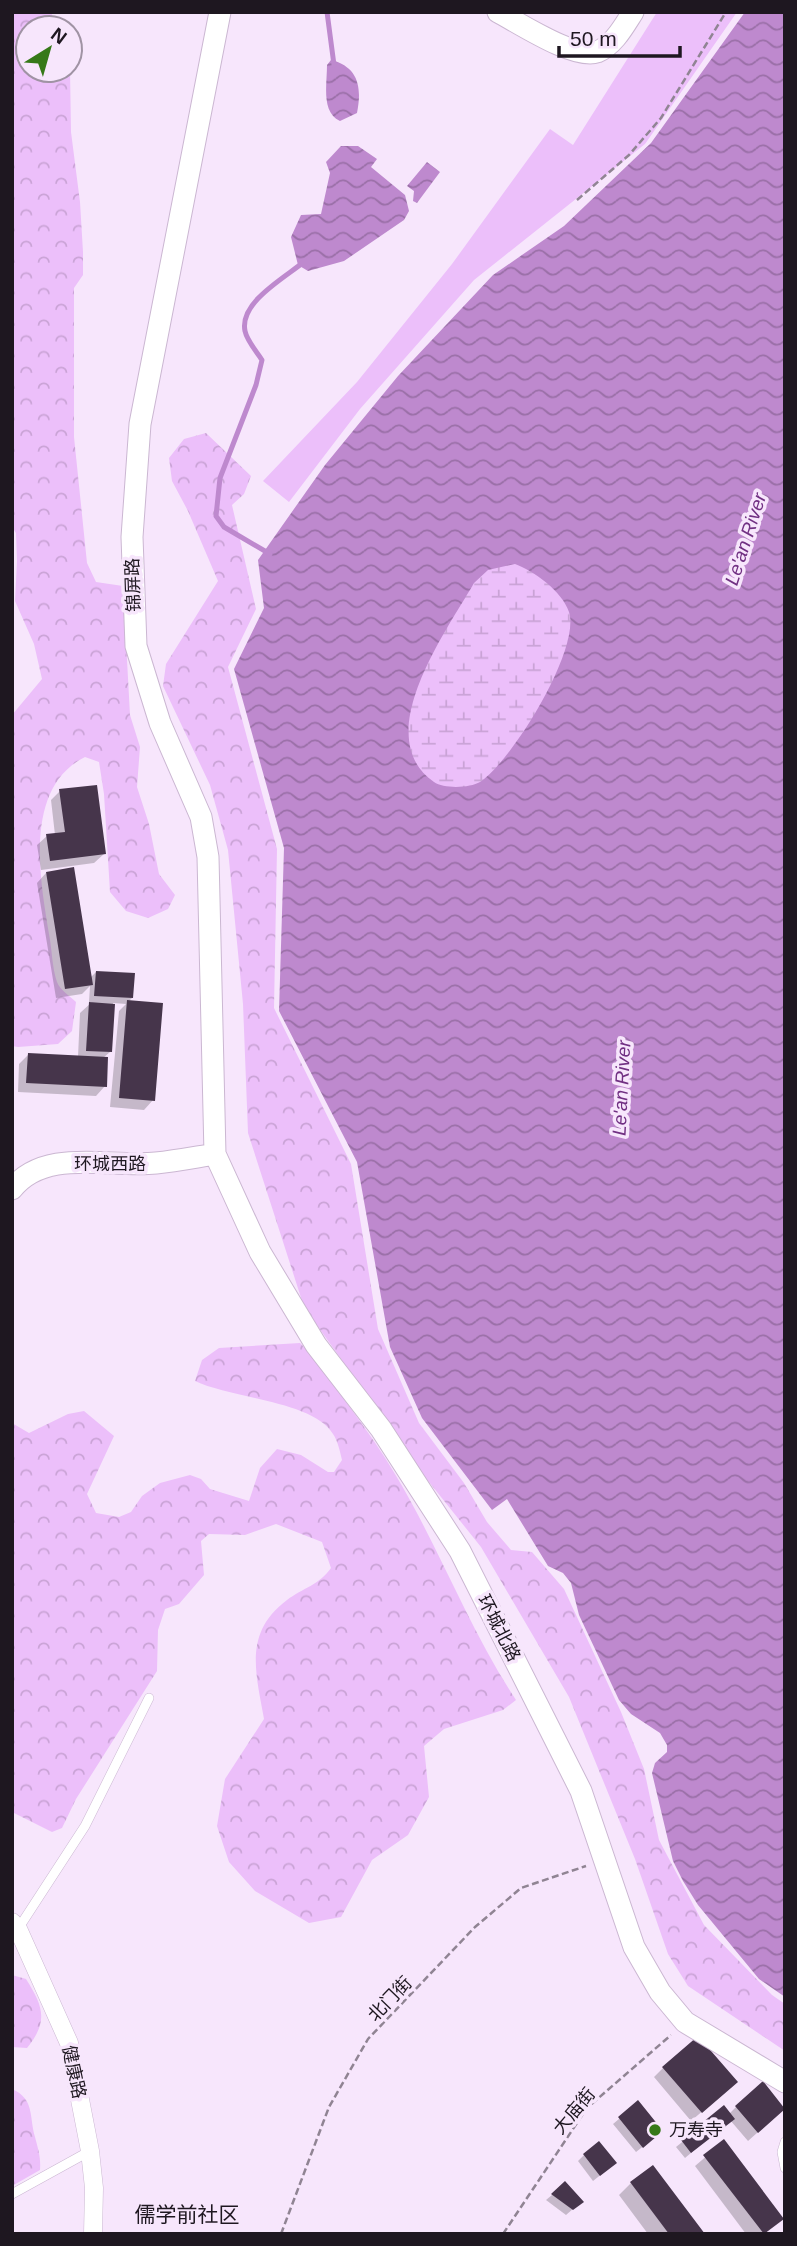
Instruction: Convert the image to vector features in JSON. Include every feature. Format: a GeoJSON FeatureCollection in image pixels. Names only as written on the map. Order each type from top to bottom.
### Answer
{"type":"FeatureCollection","features":[{"type":"Feature","properties":{"kind":"street","name":"锦屏路"},"geometry":{"type":"LineString","coordinates":[[215,1154],[208,857],[201,817],[160,723],[136,646],[132,537],[140,424],[220,12]]}},
{"type":"Feature","properties":{"kind":"street"},"geometry":{"type":"LineString","coordinates":[[498,12],[568,48],[596,53],[611,43],[634,12]]}},
{"type":"Feature","properties":{"kind":"street","name":"环城西路"},"geometry":{"type":"LineString","coordinates":[[12,1189],[38,1169],[71,1163],[155,1163],[215,1154]]}},
{"type":"Feature","properties":{"kind":"street","name":"环城北路"},"geometry":{"type":"LineString","coordinates":[[215,1154],[260,1252],[316,1345],[381,1429],[460,1550],[580,1791],[634,1947],[660,1992],[685,2022],[785,2082]]}},
{"type":"Feature","properties":{"kind":"street","name":"健康路"},"geometry":{"type":"LineString","coordinates":[[15,1925],[69,2043],[90,2151],[94,2188],[93,2234]]}},
{"type":"Feature","properties":{"kind":"lane"},"geometry":{"type":"LineString","coordinates":[[15,1925],[85,1826],[149,1698]]}},
{"type":"Feature","properties":{"kind":"lane"},"geometry":{"type":"LineString","coordinates":[[785,2143],[782,2152],[785,2168]]}},
{"type":"Feature","properties":{"kind":"lane"},"geometry":{"type":"LineString","coordinates":[[12,2194],[90,2151]]}},
{"type":"Feature","properties":{"kind":"path"},"geometry":{"type":"LineString","coordinates":[[577,200],[629,155],[661,118],[726,12]]}},
{"type":"Feature","properties":{"kind":"path","name":"北门街"},"geometry":{"type":"LineString","coordinates":[[281,2234],[329,2107],[368,2039],[475,1927],[521,1888],[603,1860]]}},
{"type":"Feature","properties":{"kind":"path","name":"大庙街"},"geometry":{"type":"LineString","coordinates":[[503,2234],[587,2108],[685,2022]]}},
{"type":"Feature","properties":{"kind":"green space"},"geometry":{"type":"Polygon","coordinates":[[[12,12],[51,12],[52,14],[14,14],[14,84],[70,84],[71,132],[83,252],[83,275],[74,288],[74,437],[87,563],[96,582],[123,586],[130,715],[140,747],[137,787],[149,824],[159,874],[175,895],[168,909],[148,918],[126,911],[110,892],[104,794],[99,762],[85,757],[65,771],[52,790],[44,812],[40,862],[55,977],[60,988],[76,1002],[72,1031],[58,1044],[18,1047],[12,1046],[12,715],[42,679],[34,644],[15,601],[16,533],[12,527],[12,12]]]}},
{"type":"Feature","properties":{"kind":"green space"},"geometry":{"type":"Polygon","coordinates":[[[657,12],[737,12],[645,144],[474,280],[360,409],[289,502],[263,481],[357,382],[452,264],[550,129],[573,145],[657,12]]]}},
{"type":"Feature","properties":{"kind":"green space"},"geometry":{"type":"Polygon","coordinates":[[[206,433],[251,476],[244,494],[232,505],[256,609],[228,667],[277,849],[274,1008],[351,1164],[378,1329],[419,1423],[464,1483],[487,1522],[511,1550],[532,1552],[564,1589],[621,1712],[644,1769],[659,1840],[704,1925],[772,1995],[785,2004],[785,2051],[688,1986],[668,1954],[635,1859],[569,1697],[481,1547],[425,1477],[304,1307],[248,1133],[243,1004],[228,850],[210,785],[163,686],[166,664],[218,581],[172,481],[169,458],[184,439],[206,433]]]}},
{"type":"Feature","properties":{"kind":"green space"},"geometry":{"type":"Polygon","coordinates":[[[319,491],[592,578],[533,749],[393,845],[319,491]]]}},
{"type":"Feature","properties":{"kind":"green space"},"geometry":{"type":"Polygon","coordinates":[[[300,1343],[312,1355],[355,1414],[395,1474],[483,1645],[516,1700],[503,1710],[444,1729],[424,1746],[429,1797],[408,1835],[372,1860],[341,1917],[309,1923],[255,1891],[229,1862],[217,1826],[225,1779],[264,1719],[256,1655],[264,1626],[287,1600],[316,1582],[331,1568],[322,1542],[276,1524],[245,1535],[209,1534],[201,1541],[204,1575],[179,1604],[165,1609],[158,1630],[157,1671],[76,1799],[62,1828],[52,1832],[12,1812],[12,1423],[29,1433],[68,1414],[84,1411],[114,1436],[87,1494],[96,1513],[119,1517],[131,1512],[142,1496],[160,1483],[190,1475],[201,1479],[210,1489],[249,1501],[260,1468],[277,1449],[301,1455],[328,1472],[334,1472],[342,1460],[336,1440],[323,1423],[308,1414],[195,1381],[202,1360],[219,1348],[300,1343]]]}},
{"type":"Feature","properties":{"kind":"green space"},"geometry":{"type":"Polygon","coordinates":[[[12,1975],[26,1979],[40,2006],[39,2030],[27,2048],[12,2047],[12,1975]]]}},
{"type":"Feature","properties":{"kind":"green space"},"geometry":{"type":"Polygon","coordinates":[[[12,2089],[28,2103],[40,2170],[12,2186],[12,2089]]]}},
{"type":"Feature","properties":{"kind":"water","name":"Le'an River"},"geometry":{"type":"Polygon","coordinates":[[[745,12],[785,12],[785,1997],[759,1979],[698,1905],[683,1881],[673,1861],[652,1773],[655,1763],[667,1752],[667,1745],[660,1733],[631,1714],[619,1700],[579,1615],[571,1583],[563,1573],[548,1566],[507,1499],[492,1510],[422,1418],[390,1347],[357,1162],[279,1011],[284,848],[234,669],[264,608],[258,560],[325,465],[398,376],[493,275],[564,226],[651,143],[745,12]],[[515,564],[488,570],[474,583],[447,628],[419,684],[411,712],[409,739],[416,763],[438,784],[450,787],[470,786],[480,782],[494,770],[525,729],[555,677],[570,629],[569,612],[547,583],[515,564]]]}},
{"type":"Feature","properties":{"kind":"water"},"geometry":{"type":"Polygon","coordinates":[[[331,60],[353,73],[358,87],[357,113],[340,121],[330,111],[326,97],[327,65],[331,60]]]}},
{"type":"Feature","properties":{"kind":"water"},"geometry":{"type":"Polygon","coordinates":[[[341,146],[358,146],[377,159],[371,167],[405,195],[409,211],[404,220],[344,261],[308,271],[298,265],[291,237],[301,215],[321,214],[330,173],[326,162],[341,146]]]}},
{"type":"Feature","properties":{"kind":"water"},"geometry":{"type":"Polygon","coordinates":[[[427,162],[440,172],[417,203],[413,201],[414,191],[407,186],[427,162]]]}},
{"type":"Feature","properties":{"kind":"building"},"geometry":{"type":"Polygon","coordinates":[[[97,785],[106,854],[50,861],[46,834],[65,832],[59,789],[97,785]]]}},
{"type":"Feature","properties":{"kind":"building"},"geometry":{"type":"Polygon","coordinates":[[[74,867],[93,985],[65,989],[46,872],[74,867]]]}},
{"type":"Feature","properties":{"kind":"building"},"geometry":{"type":"Polygon","coordinates":[[[96,971],[135,973],[133,998],[94,996],[96,971]]]}},
{"type":"Feature","properties":{"kind":"building"},"geometry":{"type":"Polygon","coordinates":[[[127,1000],[163,1003],[155,1101],[119,1098],[127,1000]]]}},
{"type":"Feature","properties":{"kind":"building"},"geometry":{"type":"Polygon","coordinates":[[[89,1002],[115,1004],[112,1052],[86,1051],[89,1002]]]}},
{"type":"Feature","properties":{"kind":"building"},"geometry":{"type":"Polygon","coordinates":[[[28,1053],[108,1057],[107,1087],[26,1083],[28,1053]]]}},
{"type":"Feature","properties":{"kind":"building","name":"万寿寺"},"geometry":{"type":"Polygon","coordinates":[[[698,2036],[738,2082],[702,2113],[662,2067],[698,2036]]]}},
{"type":"Feature","properties":{"kind":"building"},"geometry":{"type":"Polygon","coordinates":[[[763,2081],[785,2109],[758,2133],[735,2106],[763,2081]]]}},
{"type":"Feature","properties":{"kind":"building"},"geometry":{"type":"Polygon","coordinates":[[[638,2100],[663,2131],[643,2148],[618,2117],[638,2100]]]}},
{"type":"Feature","properties":{"kind":"building"},"geometry":{"type":"Polygon","coordinates":[[[724,2105],[735,2119],[691,2153],[681,2140],[724,2105]]]}},
{"type":"Feature","properties":{"kind":"building"},"geometry":{"type":"Polygon","coordinates":[[[724,2139],[784,2219],[764,2234],[703,2155],[724,2139]]]}},
{"type":"Feature","properties":{"kind":"building"},"geometry":{"type":"Polygon","coordinates":[[[599,2141],[617,2163],[600,2176],[583,2154],[599,2141]]]}},
{"type":"Feature","properties":{"kind":"building"},"geometry":{"type":"Polygon","coordinates":[[[653,2165],[705,2234],[669,2234],[630,2182],[653,2165]]]}},
{"type":"Feature","properties":{"kind":"building"},"geometry":{"type":"Polygon","coordinates":[[[565,2181],[584,2202],[573,2210],[551,2194],[565,2181]]]}},
{"type":"Feature","properties":{"kind":"waterway"},"geometry":{"type":"LineString","coordinates":[[327,12],[334,65]]}},
{"type":"Feature","properties":{"kind":"waterway"},"geometry":{"type":"LineString","coordinates":[[270,554],[224,527],[216,516],[220,478],[256,385],[262,360],[246,335],[245,320],[256,300],[305,261]]}},
{"type":"Feature","properties":{"kind":"place","name":"万寿寺"},"geometry":{"type":"Point","coordinates":[655,2130]}},
{"type":"Feature","properties":{"kind":"district","name":"儒学前社区"},"geometry":{"type":"Point","coordinates":[187,2215]}}]}
